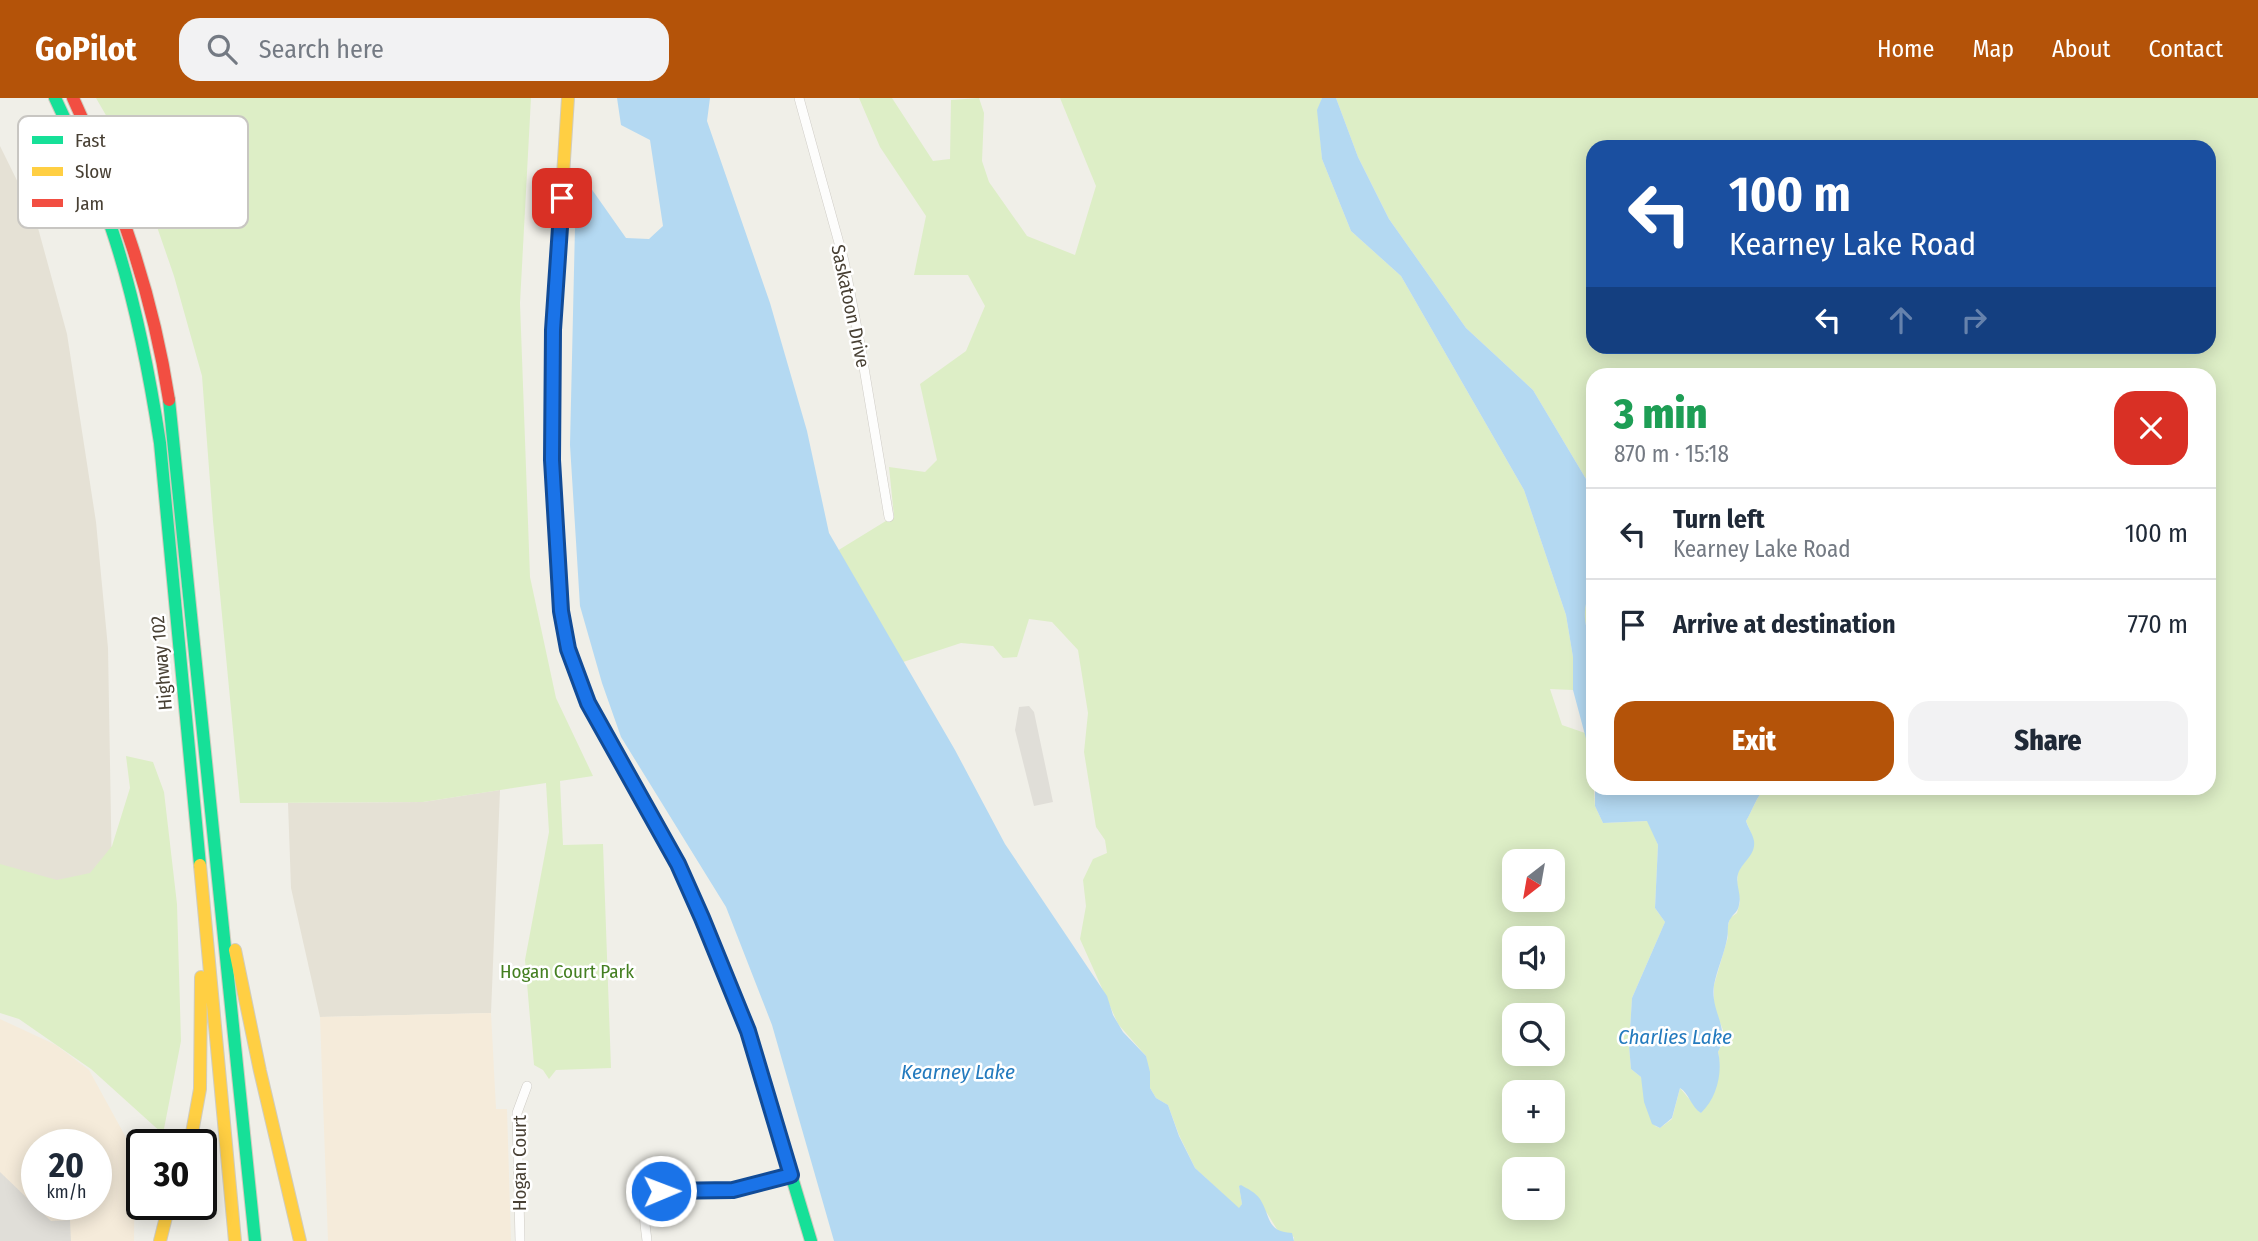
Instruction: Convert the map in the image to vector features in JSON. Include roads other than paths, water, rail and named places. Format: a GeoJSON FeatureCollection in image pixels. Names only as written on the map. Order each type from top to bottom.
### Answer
{"type":"FeatureCollection","features":[{"type":"Feature","properties":{"kind":"main road","name":"Highway 102"},"geometry":{"type":"LineString","coordinates":[[54,98],[63,116]]}},
{"type":"Feature","properties":{"kind":"main road","name":"Highway 102"},"geometry":{"type":"LineString","coordinates":[[73,98],[81,116]]}},
{"type":"Feature","properties":{"kind":"main road"},"geometry":{"type":"LineString","coordinates":[[568,98],[553,330],[552,447],[564,630],[574,668],[588,703],[678,864],[748,1031],[811,1241]]}},
{"type":"Feature","properties":{"kind":"main road","name":"Highway 102"},"geometry":{"type":"LineString","coordinates":[[111,228],[133,298],[149,371],[160,443],[235,1241]]}},
{"type":"Feature","properties":{"kind":"main road","name":"Highway 102"},"geometry":{"type":"LineString","coordinates":[[128,228],[148,293],[165,368],[175,442],[255,1241]]}},
{"type":"Feature","properties":{"kind":"main road"},"geometry":{"type":"LineString","coordinates":[[218,872],[260,1071],[300,1241]]}},
{"type":"Feature","properties":{"kind":"main road"},"geometry":{"type":"LineString","coordinates":[[193,1129],[201,1065],[200,873]]}},
{"type":"Feature","properties":{"kind":"main road"},"geometry":{"type":"LineString","coordinates":[[160,1241],[165,1220]]}},
{"type":"Feature","properties":{"kind":"main road"},"geometry":{"type":"LineString","coordinates":[[168,1241],[172,1220]]}},
{"type":"Feature","properties":{"kind":"street","name":"Saskatoon Drive"},"geometry":{"type":"LineString","coordinates":[[799,98],[844,261],[889,517]]}},
{"type":"Feature","properties":{"kind":"street","name":"Hogan Court"},"geometry":{"type":"LineString","coordinates":[[520,1241],[517,1113],[527,1086]]}},
{"type":"Feature","properties":{"kind":"street"},"geometry":{"type":"LineString","coordinates":[[647,1241],[647,1199],[653,1194],[670,1191],[733,1190],[791,1175]]}},
{"type":"Feature","properties":{"kind":"water","name":"Kearney Lake"},"geometry":{"type":"Polygon","coordinates":[[[617,98],[710,98],[707,121],[770,303],[807,431],[829,533],[955,750],[1005,844],[1107,996],[1113,1015],[1123,1032],[1146,1056],[1150,1088],[1156,1098],[1168,1105],[1179,1136],[1195,1168],[1239,1208],[1242,1204],[1239,1186],[1254,1193],[1260,1199],[1273,1226],[1292,1233],[1294,1241],[834,1241],[772,1025],[726,907],[621,737],[580,606],[570,445],[576,183],[581,174],[626,238],[649,239],[663,226],[650,140],[621,125],[617,98]]]}},
{"type":"Feature","properties":{"kind":"water"},"geometry":{"type":"Polygon","coordinates":[[[1322,98],[1336,98],[1358,157],[1389,219],[1466,328],[1533,390],[1586,479],[1586,739],[1573,690],[1573,657],[1566,615],[1524,490],[1401,276],[1351,231],[1322,159],[1317,110],[1322,98]]]}},
{"type":"Feature","properties":{"kind":"water","name":"Charlies Lake"},"geometry":{"type":"Polygon","coordinates":[[[1595,795],[1760,795],[1746,821],[1754,846],[1738,874],[1738,907],[1729,920],[1726,945],[1714,985],[1722,1035],[1715,1092],[1701,1113],[1680,1088],[1672,1118],[1660,1128],[1652,1124],[1644,1102],[1641,1077],[1631,1069],[1629,1046],[1632,998],[1665,922],[1655,908],[1658,845],[1647,821],[1603,823],[1595,806],[1595,795]]]}},
{"type":"Feature","properties":{"kind":"park label","name":"Hogan Court Park"},"geometry":{"type":"Point","coordinates":[567,971]}}]}
